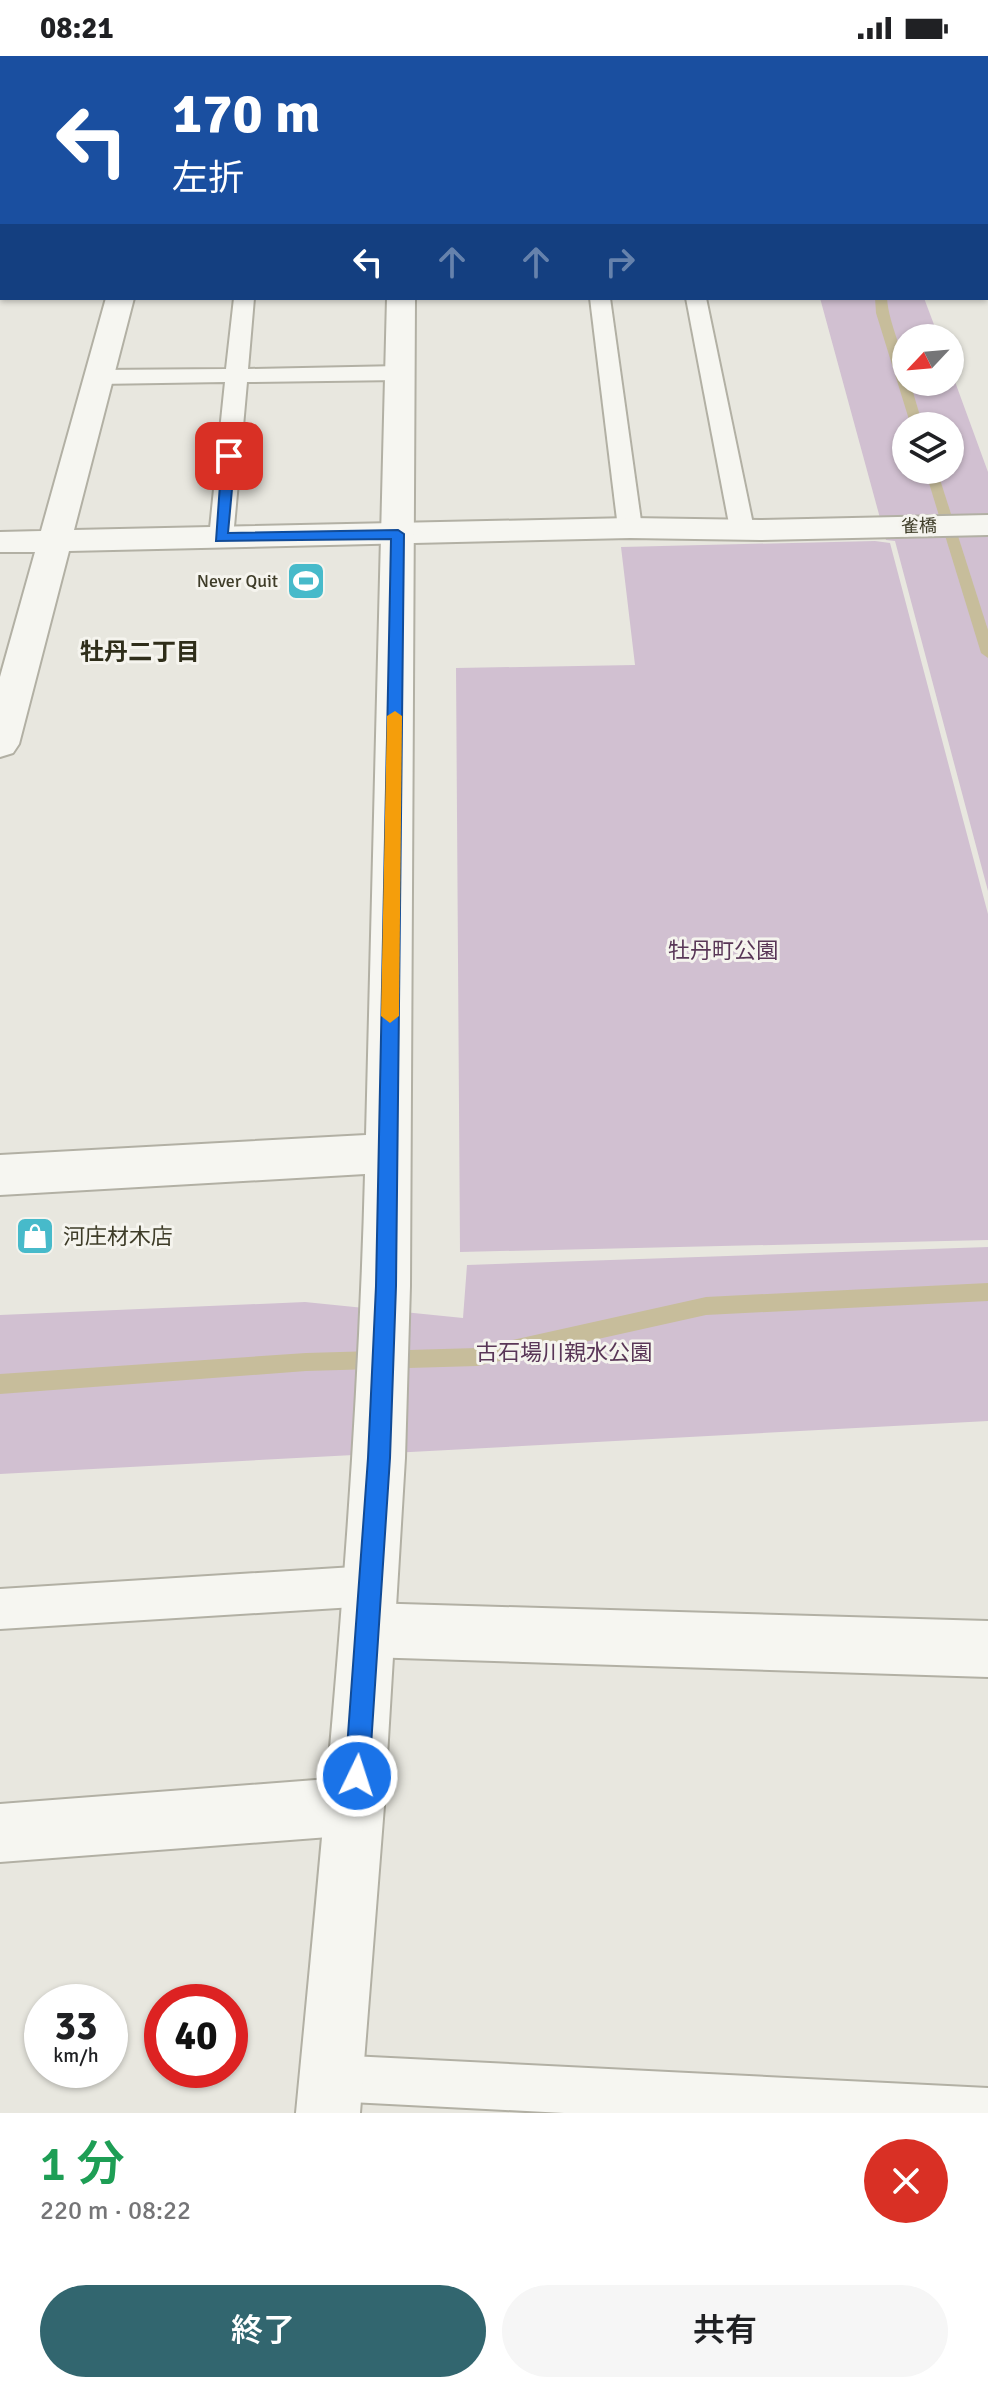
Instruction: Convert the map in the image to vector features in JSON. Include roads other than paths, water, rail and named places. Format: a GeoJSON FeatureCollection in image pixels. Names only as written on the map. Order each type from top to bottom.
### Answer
{"type":"FeatureCollection","features":[{"type":"Feature","properties":{"kind":"street"},"geometry":{"type":"LineString","coordinates":[[0,744],[119,300]]}},
{"type":"Feature","properties":{"kind":"street"},"geometry":{"type":"LineString","coordinates":[[329,2096],[355,1806],[379,1458],[386,1286],[401,300]]}},
{"type":"Feature","properties":{"kind":"street","name":"雀橋"},"geometry":{"type":"LineString","coordinates":[[0,542],[630,528],[988,525]]}},
{"type":"Feature","properties":{"kind":"street"},"geometry":{"type":"LineString","coordinates":[[0,1175],[388,1153]]}},
{"type":"Feature","properties":{"kind":"street"},"geometry":{"type":"LineString","coordinates":[[368,1608],[988,1649]]}},
{"type":"Feature","properties":{"kind":"street"},"geometry":{"type":"LineString","coordinates":[[0,1833],[355,1806]]}},
{"type":"Feature","properties":{"kind":"lane"},"geometry":{"type":"LineString","coordinates":[[221,538],[244,300]]}},
{"type":"Feature","properties":{"kind":"lane"},"geometry":{"type":"LineString","coordinates":[[600,300],[630,528]]}},
{"type":"Feature","properties":{"kind":"lane"},"geometry":{"type":"LineString","coordinates":[[696,300],[742,529]]}},
{"type":"Feature","properties":{"kind":"lane"},"geometry":{"type":"LineString","coordinates":[[98,377],[400,373]]}},
{"type":"Feature","properties":{"kind":"lane"},"geometry":{"type":"LineString","coordinates":[[0,1609],[368,1608]]}},
{"type":"Feature","properties":{"kind":"lane"},"geometry":{"type":"LineString","coordinates":[[329,2096],[988,2111]]}},
{"type":"Feature","properties":{"kind":"waterway"},"geometry":{"type":"LineString","coordinates":[[881,300],[882,313],[913,412]]}},
{"type":"Feature","properties":{"kind":"waterway"},"geometry":{"type":"LineString","coordinates":[[935,484],[988,653]]}},
{"type":"Feature","properties":{"kind":"waterway"},"geometry":{"type":"LineString","coordinates":[[0,1384],[306,1362],[477,1357],[706,1306],[988,1292]]}},
{"type":"Feature","properties":{"kind":"place","name":"Never Quit"},"geometry":{"type":"Point","coordinates":[306,581]}},
{"type":"Feature","properties":{"kind":"place","name":"河庄材木店"},"geometry":{"type":"Point","coordinates":[35,1236]}},
{"type":"Feature","properties":{"kind":"district","name":"牡丹二丁目"},"geometry":{"type":"Point","coordinates":[140,652]}},
{"type":"Feature","properties":{"kind":"park label","name":"牡丹町公園"},"geometry":{"type":"Point","coordinates":[723,950]}},
{"type":"Feature","properties":{"kind":"park label","name":"古石場川親水公園"},"geometry":{"type":"Point","coordinates":[564,1352]}}]}
